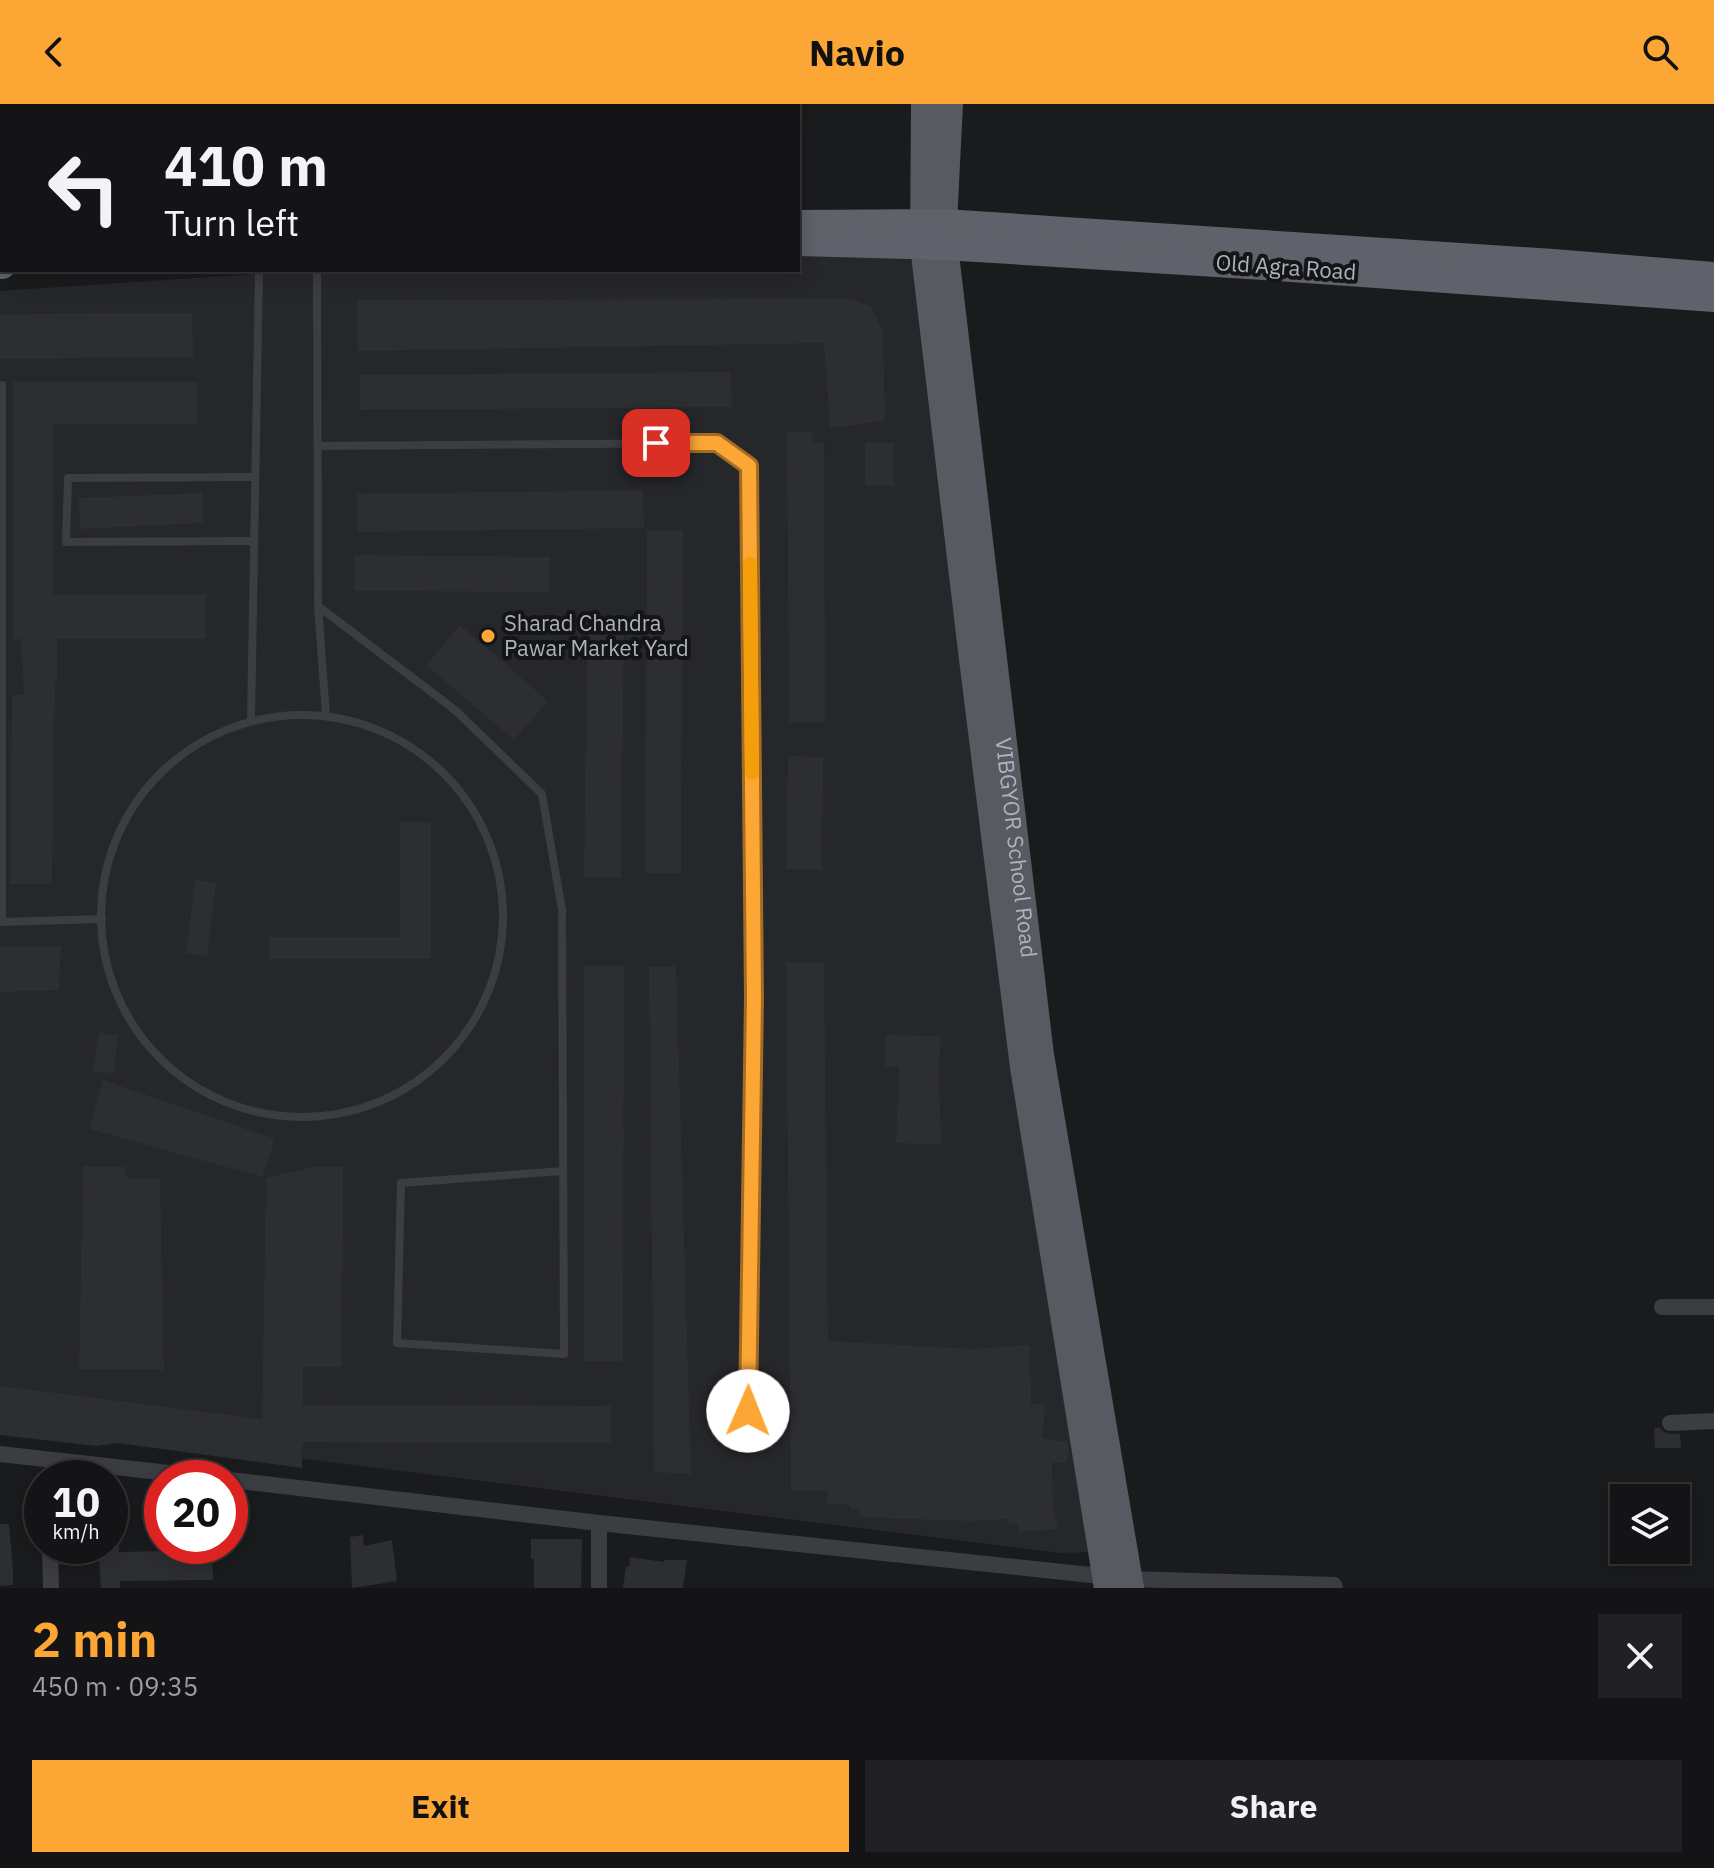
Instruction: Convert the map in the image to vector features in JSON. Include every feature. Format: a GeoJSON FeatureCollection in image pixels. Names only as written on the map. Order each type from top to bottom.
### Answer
{"type":"FeatureCollection","features":[{"type":"Feature","properties":{"kind":"highway"},"geometry":{"type":"LineString","coordinates":[[800,224],[934,235],[1522,261],[1714,276]]}},
{"type":"Feature","properties":{"kind":"highway","name":"Old Agra Road"},"geometry":{"type":"LineString","coordinates":[[800,242],[857,245],[934,235],[1264,266],[1714,298]]}},
{"type":"Feature","properties":{"kind":"main road","name":"VIBGYOR School Road"},"geometry":{"type":"LineString","coordinates":[[924,104],[934,235],[1041,1055],[1118,1583]]}},
{"type":"Feature","properties":{"kind":"main road","name":"VIBGYOR School Road"},"geometry":{"type":"LineString","coordinates":[[934,235],[950,104]]}},
{"type":"Feature","properties":{"kind":"street"},"geometry":{"type":"LineString","coordinates":[[1662,1307],[1714,1307]]}},
{"type":"Feature","properties":{"kind":"street"},"geometry":{"type":"LineString","coordinates":[[1670,1423],[1714,1421]]}},
{"type":"Feature","properties":{"kind":"street"},"geometry":{"type":"LineString","coordinates":[[0,1454],[144,1470]]}},
{"type":"Feature","properties":{"kind":"street"},"geometry":{"type":"LineString","coordinates":[[248,1482],[1118,1583],[1334,1585],[1335,1588]]}},
{"type":"Feature","properties":{"kind":"street"},"geometry":{"type":"LineString","coordinates":[[599,1523],[599,1588]]}},
{"type":"Feature","properties":{"kind":"street"},"geometry":{"type":"LineString","coordinates":[[50,1564],[51,1588]]}},
{"type":"Feature","properties":{"kind":"lane"},"geometry":{"type":"LineString","coordinates":[[251,720],[259,272]]}},
{"type":"Feature","properties":{"kind":"lane"},"geometry":{"type":"LineString","coordinates":[[317,272],[318,606],[326,715]]}},
{"type":"Feature","properties":{"kind":"lane"},"geometry":{"type":"LineString","coordinates":[[2,385],[1,922],[102,919]]}},
{"type":"Feature","properties":{"kind":"lane"},"geometry":{"type":"LineString","coordinates":[[318,446],[717,443],[749,466],[754,998],[747,1443]]}},
{"type":"Feature","properties":{"kind":"lane"},"geometry":{"type":"LineString","coordinates":[[254,541],[66,542],[68,478],[255,477]]}},
{"type":"Feature","properties":{"kind":"lane"},"geometry":{"type":"LineString","coordinates":[[318,606],[455,710],[542,794],[562,910],[564,1354],[397,1343],[401,1183],[563,1171]]}},
{"type":"Feature","properties":{"kind":"lane"},"geometry":{"type":"LineString","coordinates":[[288,714],[326,715],[374,727],[418,750],[454,784],[482,825],[499,872],[503,921],[496,971],[477,1016],[447,1056],[409,1088],[365,1109],[316,1118],[267,1115],[220,1101],[177,1075],[143,1039],[118,997],[104,949],[101,899],[112,850],[133,806],[165,768],[205,739],[251,720],[288,714]]}},
{"type":"Feature","properties":{"kind":"shaded area","name":"Sharad Chandra Pawar Market Yard"},"geometry":{"type":"Polygon","coordinates":[[[800,253],[906,257],[921,269],[1095,1552],[1060,1553],[0,1421],[0,291],[270,273],[800,272],[800,253]]]}},
{"type":"Feature","properties":{"kind":"building"},"geometry":{"type":"Polygon","coordinates":[[[852,299],[871,306],[883,331],[885,421],[830,428],[824,343],[358,351],[357,300],[852,299]]]}},
{"type":"Feature","properties":{"kind":"building"},"geometry":{"type":"Polygon","coordinates":[[[192,313],[193,357],[0,359],[0,314],[192,313]]]}},
{"type":"Feature","properties":{"kind":"building"},"geometry":{"type":"Polygon","coordinates":[[[731,372],[732,407],[360,410],[360,375],[731,372]]]}},
{"type":"Feature","properties":{"kind":"building"},"geometry":{"type":"Polygon","coordinates":[[[13,382],[198,382],[198,424],[53,424],[53,594],[206,594],[206,639],[57,639],[52,884],[10,884],[12,695],[24,695],[21,639],[13,639],[13,382]]]}},
{"type":"Feature","properties":{"kind":"building"},"geometry":{"type":"Polygon","coordinates":[[[787,432],[812,432],[813,442],[824,442],[825,722],[789,722],[787,432]]]}},
{"type":"Feature","properties":{"kind":"building"},"geometry":{"type":"Polygon","coordinates":[[[865,443],[894,443],[894,486],[865,485],[865,443]]]}},
{"type":"Feature","properties":{"kind":"building"},"geometry":{"type":"Polygon","coordinates":[[[643,490],[644,528],[358,532],[357,494],[643,490]]]}},
{"type":"Feature","properties":{"kind":"building"},"geometry":{"type":"Polygon","coordinates":[[[202,493],[204,523],[80,529],[79,498],[202,493]]]}},
{"type":"Feature","properties":{"kind":"building"},"geometry":{"type":"Polygon","coordinates":[[[647,530],[683,530],[681,873],[645,873],[647,530]]]}},
{"type":"Feature","properties":{"kind":"building"},"geometry":{"type":"Polygon","coordinates":[[[354,555],[550,557],[550,592],[354,591],[354,555]]]}},
{"type":"Feature","properties":{"kind":"building"},"geometry":{"type":"Polygon","coordinates":[[[460,625],[548,701],[514,740],[426,665],[460,625]]]}},
{"type":"Feature","properties":{"kind":"building"},"geometry":{"type":"Polygon","coordinates":[[[587,627],[624,628],[621,878],[584,877],[587,627]]]}},
{"type":"Feature","properties":{"kind":"building"},"geometry":{"type":"Polygon","coordinates":[[[788,756],[823,757],[822,870],[786,869],[788,756]]]}},
{"type":"Feature","properties":{"kind":"building"},"geometry":{"type":"Polygon","coordinates":[[[400,822],[431,822],[431,959],[269,959],[269,937],[400,937],[400,822]]]}},
{"type":"Feature","properties":{"kind":"building"},"geometry":{"type":"Polygon","coordinates":[[[195,880],[216,883],[207,956],[186,953],[195,880]]]}},
{"type":"Feature","properties":{"kind":"building"},"geometry":{"type":"Polygon","coordinates":[[[61,946],[59,990],[0,992],[0,947],[61,946]]]}},
{"type":"Feature","properties":{"kind":"building"},"geometry":{"type":"Polygon","coordinates":[[[786,962],[824,962],[828,1341],[973,1349],[1030,1345],[1031,1404],[1045,1404],[1043,1438],[1067,1442],[1069,1450],[1067,1462],[1052,1463],[1053,1510],[1058,1529],[1019,1532],[1018,1523],[1008,1524],[1007,1519],[970,1521],[860,1516],[859,1510],[851,1509],[850,1505],[826,1503],[828,1491],[791,1491],[786,962]]]}},
{"type":"Feature","properties":{"kind":"building"},"geometry":{"type":"Polygon","coordinates":[[[584,966],[624,966],[623,1362],[584,1361],[584,966]]]}},
{"type":"Feature","properties":{"kind":"building"},"geometry":{"type":"Polygon","coordinates":[[[676,966],[691,1474],[654,1472],[649,967],[676,966]]]}},
{"type":"Feature","properties":{"kind":"building"},"geometry":{"type":"Polygon","coordinates":[[[99,1033],[118,1035],[114,1073],[93,1072],[99,1033]]]}},
{"type":"Feature","properties":{"kind":"building"},"geometry":{"type":"Polygon","coordinates":[[[885,1035],[941,1036],[941,1145],[896,1143],[899,1066],[885,1067],[885,1035]]]}},
{"type":"Feature","properties":{"kind":"building"},"geometry":{"type":"Polygon","coordinates":[[[103,1080],[275,1139],[262,1177],[89,1129],[103,1080]]]}},
{"type":"Feature","properties":{"kind":"building"},"geometry":{"type":"Polygon","coordinates":[[[83,1166],[125,1167],[127,1178],[160,1178],[164,1370],[79,1369],[83,1166]]]}},
{"type":"Feature","properties":{"kind":"building"},"geometry":{"type":"Polygon","coordinates":[[[312,1167],[343,1167],[342,1367],[303,1367],[303,1405],[611,1406],[611,1443],[302,1442],[302,1468],[118,1443],[96,1446],[0,1435],[0,1386],[262,1419],[266,1178],[312,1167]]]}},
{"type":"Feature","properties":{"kind":"building"},"geometry":{"type":"Polygon","coordinates":[[[1654,1428],[1680,1434],[1681,1448],[1655,1448],[1654,1428]]]}},
{"type":"Feature","properties":{"kind":"building"},"geometry":{"type":"Polygon","coordinates":[[[0,1524],[9,1524],[13,1585],[0,1586],[0,1524]]]}},
{"type":"Feature","properties":{"kind":"building"},"geometry":{"type":"Polygon","coordinates":[[[363,1535],[364,1546],[392,1540],[397,1581],[352,1588],[350,1537],[363,1535]]]}},
{"type":"Feature","properties":{"kind":"building"},"geometry":{"type":"Polygon","coordinates":[[[531,1539],[582,1539],[581,1588],[534,1588],[531,1539]]]}},
{"type":"Feature","properties":{"kind":"building"},"geometry":{"type":"Polygon","coordinates":[[[144,1551],[144,1564],[212,1564],[213,1580],[120,1581],[120,1588],[101,1588],[99,1564],[128,1564],[128,1552],[144,1551]]]}},
{"type":"Feature","properties":{"kind":"building"},"geometry":{"type":"Polygon","coordinates":[[[630,1557],[664,1562],[687,1560],[683,1588],[623,1588],[630,1557]]]}},
{"type":"Feature","properties":{"kind":"slow traffic"},"geometry":{"type":"LineString","coordinates":[[750,564],[752,773]]}},
{"type":"Feature","properties":{"kind":"place","name":"Sharad Chandra Pawar Market Yard"},"geometry":{"type":"Point","coordinates":[488,636]}},
{"type":"Feature","properties":{"kind":"route"},"geometry":{"type":"LineString","coordinates":[[656,443],[717,443],[749,466],[754,998],[748,1411]]}}]}
